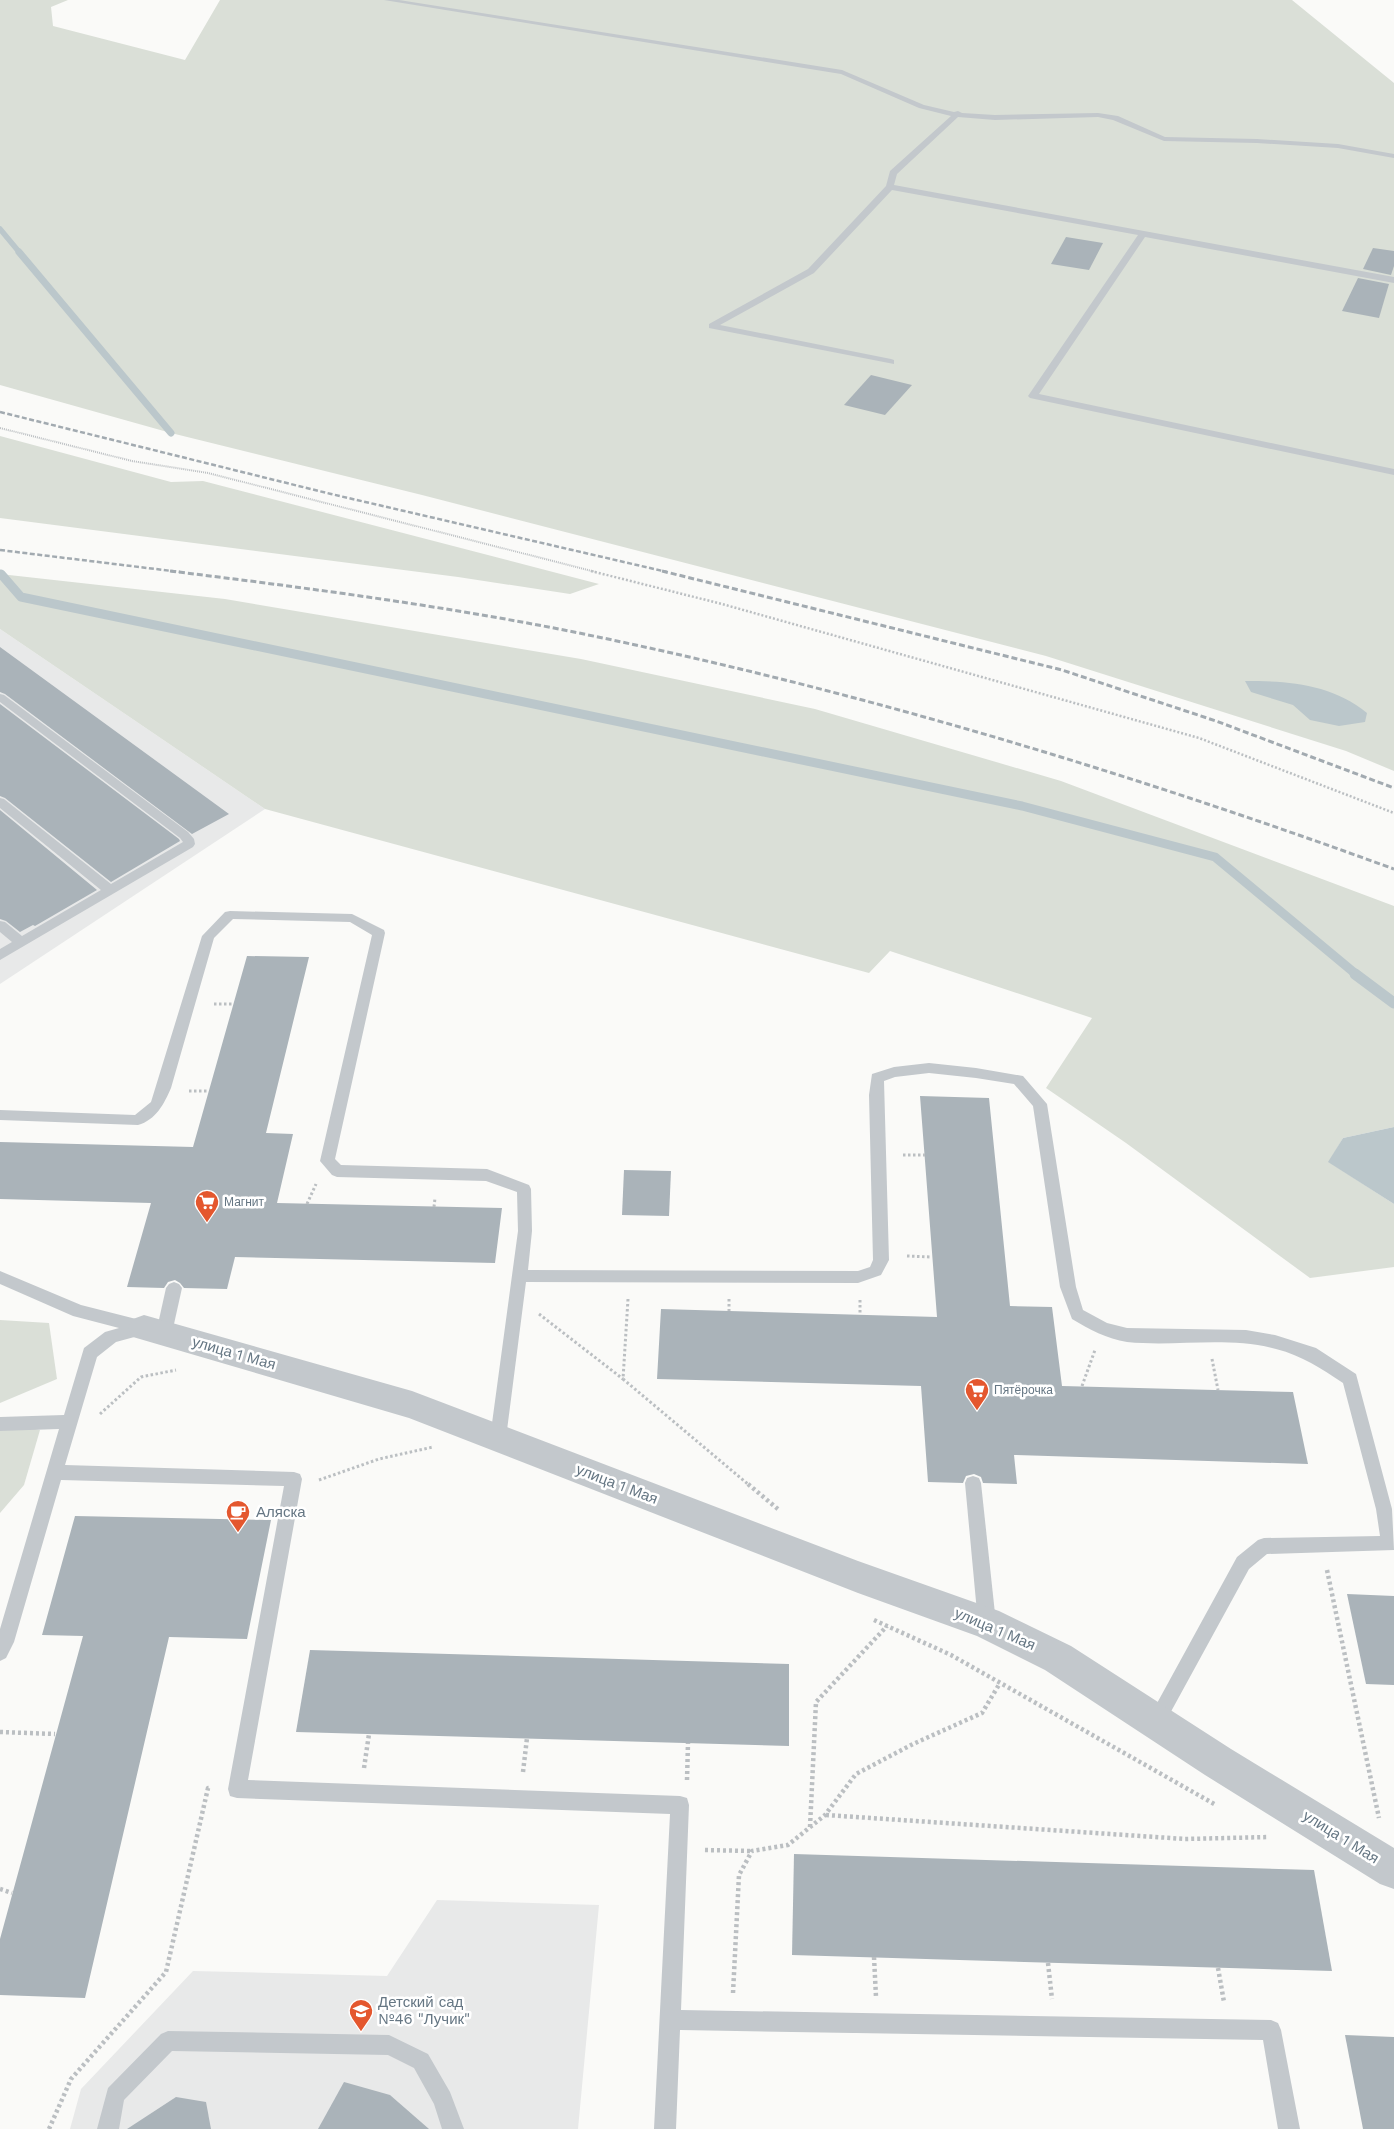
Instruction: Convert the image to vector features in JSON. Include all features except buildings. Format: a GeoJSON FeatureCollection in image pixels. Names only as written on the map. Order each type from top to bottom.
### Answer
{"type":"FeatureCollection","features":[{"type":"Feature","properties":{"kind":"street","name":"улица 1 Мая"},"geometry":{"type":"LineString","coordinates":[[154,1330],[412,1404],[849,1573],[987,1623],[1058,1658],[1156,1722],[1392,1869]]}},
{"type":"Feature","properties":{"kind":"lane"},"geometry":{"type":"LineString","coordinates":[[387,0],[842,72],[908,102],[936,110],[1006,117],[1098,115],[1114,118],[1164,139],[1257,141],[1338,146],[1394,156]]}},
{"type":"Feature","properties":{"kind":"lane"},"geometry":{"type":"LineString","coordinates":[[891,362],[712,326],[811,272],[890,187],[893,173],[958,113]]}},
{"type":"Feature","properties":{"kind":"lane"},"geometry":{"type":"LineString","coordinates":[[890,187],[1394,280]]}},
{"type":"Feature","properties":{"kind":"lane"},"geometry":{"type":"LineString","coordinates":[[1143,234],[1033,396],[1394,472]]}},
{"type":"Feature","properties":{"kind":"lane"},"geometry":{"type":"LineString","coordinates":[[0,697],[188,839],[189,844],[0,955]]}},
{"type":"Feature","properties":{"kind":"lane"},"geometry":{"type":"LineString","coordinates":[[0,802],[110,890]]}},
{"type":"Feature","properties":{"kind":"lane"},"geometry":{"type":"LineString","coordinates":[[0,1116],[138,1120],[157,1105],[164,1088],[208,936],[230,915],[352,918],[379,933],[327,1161],[337,1170],[487,1175],[524,1189],[525,1231],[498,1438]]}},
{"type":"Feature","properties":{"kind":"lane"},"geometry":{"type":"LineString","coordinates":[[0,925],[21,942]]}},
{"type":"Feature","properties":{"kind":"lane"},"geometry":{"type":"LineString","coordinates":[[519,1276],[858,1277],[876,1271],[880,1260],[877,1078],[894,1072],[929,1068],[1018,1080],[1040,1104],[1068,1287],[1077,1314],[1103,1329],[1126,1335],[1246,1337],[1274,1342],[1310,1353],[1350,1379],[1392,1544],[1264,1546],[1243,1563],[1156,1722]]}},
{"type":"Feature","properties":{"kind":"lane"},"geometry":{"type":"LineString","coordinates":[[0,1277],[78,1311],[154,1330],[174,1288]]}},
{"type":"Feature","properties":{"kind":"lane","name":"улица 1 Мая"},"geometry":{"type":"LineString","coordinates":[[0,1652],[5,1642],[90,1353],[111,1336],[154,1330]]}},
{"type":"Feature","properties":{"kind":"lane"},"geometry":{"type":"LineString","coordinates":[[0,1424],[70,1422]]}},
{"type":"Feature","properties":{"kind":"lane"},"geometry":{"type":"LineString","coordinates":[[55,1472],[294,1480],[237,1789],[680,1805],[665,2129]]}},
{"type":"Feature","properties":{"kind":"lane"},"geometry":{"type":"LineString","coordinates":[[973,1483],[987,1623]]}},
{"type":"Feature","properties":{"kind":"lane"},"geometry":{"type":"LineString","coordinates":[[670,2020],[1271,2030],[1289,2129]]}},
{"type":"Feature","properties":{"kind":"lane"},"geometry":{"type":"LineString","coordinates":[[108,2129],[115,2095],[168,2041],[389,2045],[421,2061],[443,2098],[453,2129]]}},
{"type":"Feature","properties":{"kind":"path"},"geometry":{"type":"LineString","coordinates":[[0,428],[132,461],[208,474],[731,606],[1199,738],[1394,813]]}},
{"type":"Feature","properties":{"kind":"path"},"geometry":{"type":"LineString","coordinates":[[624,1379],[628,1289],[631,1276]]}},
{"type":"Feature","properties":{"kind":"path"},"geometry":{"type":"LineString","coordinates":[[517,1296],[624,1379],[782,1513]]}},
{"type":"Feature","properties":{"kind":"path"},"geometry":{"type":"LineString","coordinates":[[1082,1386],[1103,1329]]}},
{"type":"Feature","properties":{"kind":"path"},"geometry":{"type":"LineString","coordinates":[[1208,1336],[1218,1390]]}},
{"type":"Feature","properties":{"kind":"path"},"geometry":{"type":"LineString","coordinates":[[98,1420],[101,1412],[141,1376],[183,1368]]}},
{"type":"Feature","properties":{"kind":"path"},"geometry":{"type":"LineString","coordinates":[[293,1489],[379,1459],[436,1446]]}},
{"type":"Feature","properties":{"kind":"path"},"geometry":{"type":"LineString","coordinates":[[1322,1545],[1392,1869]]}},
{"type":"Feature","properties":{"kind":"path"},"geometry":{"type":"LineString","coordinates":[[869,1618],[951,1655],[1221,1808]]}},
{"type":"Feature","properties":{"kind":"path"},"geometry":{"type":"LineString","coordinates":[[810,1828],[816,1702],[887,1626]]}},
{"type":"Feature","properties":{"kind":"path"},"geometry":{"type":"LineString","coordinates":[[677,1849],[752,1850],[788,1845],[825,1816],[856,1774],[913,1744],[982,1713],[1000,1683]]}},
{"type":"Feature","properties":{"kind":"path"},"geometry":{"type":"LineString","coordinates":[[0,1732],[55,1734]]}},
{"type":"Feature","properties":{"kind":"path"},"geometry":{"type":"LineString","coordinates":[[360,1793],[370,1734]]}},
{"type":"Feature","properties":{"kind":"path"},"geometry":{"type":"LineString","coordinates":[[521,1799],[527,1738]]}},
{"type":"Feature","properties":{"kind":"path"},"geometry":{"type":"LineString","coordinates":[[49,2129],[71,2079],[166,1972],[208,1788],[237,1789]]}},
{"type":"Feature","properties":{"kind":"path"},"geometry":{"type":"LineString","coordinates":[[825,1816],[1185,1839],[1272,1837],[1263,1833]]}},
{"type":"Feature","properties":{"kind":"path"},"geometry":{"type":"LineString","coordinates":[[732,2021],[739,1875],[752,1850]]}},
{"type":"Feature","properties":{"kind":"path"},"geometry":{"type":"LineString","coordinates":[[0,1890],[12,1893]]}},
{"type":"Feature","properties":{"kind":"path"},"geometry":{"type":"LineString","coordinates":[[874,1957],[877,2024]]}},
{"type":"Feature","properties":{"kind":"path"},"geometry":{"type":"LineString","coordinates":[[1048,1963],[1055,2027]]}},
{"type":"Feature","properties":{"kind":"path"},"geometry":{"type":"LineString","coordinates":[[1218,1968],[1228,2030]]}},
{"type":"Feature","properties":{"kind":"shaded area"},"geometry":{"type":"Polygon","coordinates":[[[0,0],[68,0],[51,7],[53,26],[185,60],[220,0],[1292,0],[1394,83],[1394,771],[1346,751],[1046,656],[422,495],[171,433],[0,385],[0,0]]]}},
{"type":"Feature","properties":{"kind":"shaded area"},"geometry":{"type":"Polygon","coordinates":[[[0,436],[171,482],[203,481],[599,584],[570,594],[458,577],[0,518],[0,436]]]}},
{"type":"Feature","properties":{"kind":"shaded area"},"geometry":{"type":"Polygon","coordinates":[[[0,574],[225,599],[581,659],[815,709],[1061,781],[1394,906],[1394,1127],[1343,1138],[1329,1162],[1394,1204],[1394,1267],[1310,1278],[1126,1143],[1046,1088],[1092,1018],[890,951],[869,973],[265,809],[0,629],[0,574]]]}},
{"type":"Feature","properties":{"kind":"shaded area"},"geometry":{"type":"Polygon","coordinates":[[[0,629],[265,809],[0,984],[0,629]]]}},
{"type":"Feature","properties":{"kind":"shaded area"},"geometry":{"type":"Polygon","coordinates":[[[1245,681],[1293,683],[1324,690],[1353,703],[1367,713],[1365,722],[1339,726],[1310,720],[1293,705],[1251,692],[1245,681]]]}},
{"type":"Feature","properties":{"kind":"shaded area"},"geometry":{"type":"Polygon","coordinates":[[[1394,1127],[1394,1204],[1328,1162],[1343,1138],[1394,1127]]]}},
{"type":"Feature","properties":{"kind":"shaded area"},"geometry":{"type":"Polygon","coordinates":[[[0,1320],[49,1323],[57,1379],[0,1403],[0,1320]]]}},
{"type":"Feature","properties":{"kind":"shaded area"},"geometry":{"type":"Polygon","coordinates":[[[0,1422],[40,1430],[24,1485],[0,1513],[0,1422]]]}},
{"type":"Feature","properties":{"kind":"shaded area","name":"Детский сад №46 \"Лучик\""},"geometry":{"type":"Polygon","coordinates":[[[437,1900],[599,1905],[578,2129],[70,2129],[81,2089],[193,1971],[387,1976],[437,1900]]]}},
{"type":"Feature","properties":{"kind":"waterway"},"geometry":{"type":"LineString","coordinates":[[0,229],[20,253]]}},
{"type":"Feature","properties":{"kind":"waterway"},"geometry":{"type":"LineString","coordinates":[[19,252],[171,433]]}},
{"type":"Feature","properties":{"kind":"waterway"},"geometry":{"type":"LineString","coordinates":[[1,574],[21,597],[1022,806],[1215,857],[1357,975]]}},
{"type":"Feature","properties":{"kind":"waterway"},"geometry":{"type":"LineString","coordinates":[[1355,974],[1394,1003]]}},
{"type":"Feature","properties":{"kind":"railway"},"geometry":{"type":"LineString","coordinates":[[0,412],[331,494],[667,572]]}},
{"type":"Feature","properties":{"kind":"railway"},"geometry":{"type":"LineString","coordinates":[[0,550],[180,572]]}},
{"type":"Feature","properties":{"kind":"railway"},"geometry":{"type":"LineString","coordinates":[[170,571],[365,597],[511,620],[666,652],[771,677],[981,733],[1085,765],[1189,798],[1394,869]]}},
{"type":"Feature","properties":{"kind":"railway"},"geometry":{"type":"LineString","coordinates":[[662,571],[1062,670],[1216,721],[1394,788]]}},
{"type":"Feature","properties":{"kind":"place","name":"Магнит"},"geometry":{"type":"Point","coordinates":[207,1223]}},
{"type":"Feature","properties":{"kind":"place","name":"Пятёрочка"},"geometry":{"type":"Point","coordinates":[977,1411]}},
{"type":"Feature","properties":{"kind":"place","name":"Аляска"},"geometry":{"type":"Point","coordinates":[238,1533]}},
{"type":"Feature","properties":{"kind":"place","name":"Детский сад №46 \"Лучик\""},"geometry":{"type":"Point","coordinates":[361,2032]}}]}
